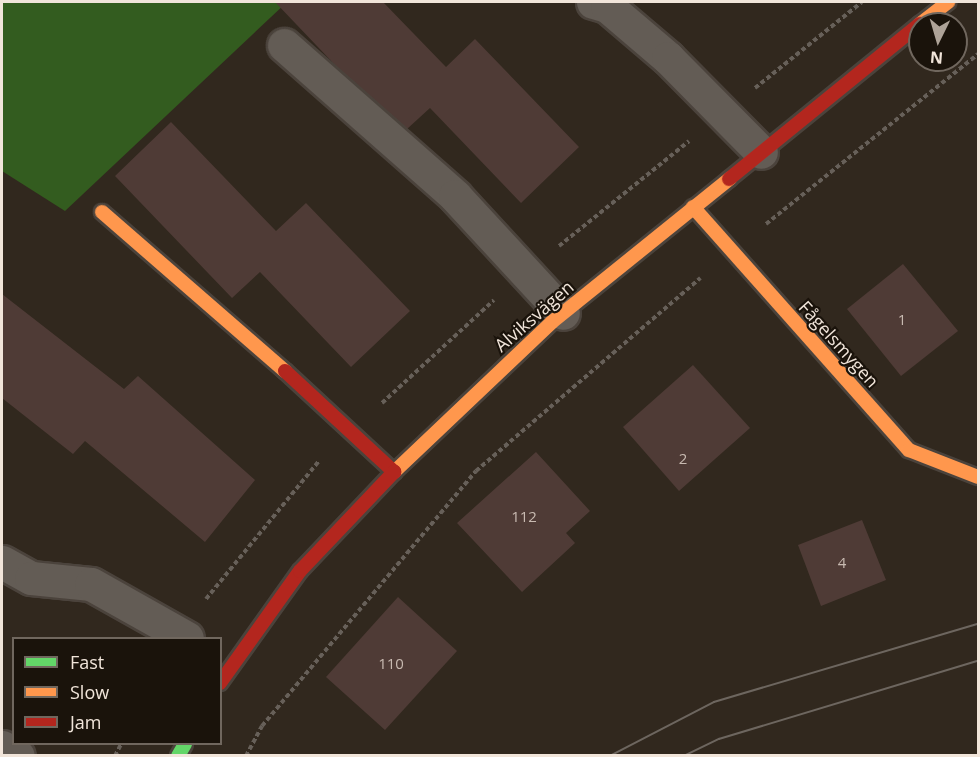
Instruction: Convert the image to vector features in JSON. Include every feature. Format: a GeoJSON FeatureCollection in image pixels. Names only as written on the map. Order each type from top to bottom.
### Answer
{"type":"FeatureCollection","features":[{"type":"Feature","properties":{"kind":"street"},"geometry":{"type":"LineString","coordinates":[[593,2],[607,6],[668,58],[761,152]]}},
{"type":"Feature","properties":{"kind":"street","name":"Alviksvägen"},"geometry":{"type":"LineString","coordinates":[[935,12],[948,2]]}},
{"type":"Feature","properties":{"kind":"street","name":"Alviksvägen"},"geometry":{"type":"LineString","coordinates":[[224,669],[300,571],[394,472],[563,313],[908,34]]}},
{"type":"Feature","properties":{"kind":"street"},"geometry":{"type":"LineString","coordinates":[[284,45],[454,196],[563,313]]}},
{"type":"Feature","properties":{"kind":"street","name":"Fågelsmygen"},"geometry":{"type":"LineString","coordinates":[[693,207],[909,450],[978,477]]}},
{"type":"Feature","properties":{"kind":"street"},"geometry":{"type":"LineString","coordinates":[[102,212],[241,331],[394,472]]}},
{"type":"Feature","properties":{"kind":"street"},"geometry":{"type":"LineString","coordinates":[[2,562],[31,578],[91,584],[184,637]]}},
{"type":"Feature","properties":{"kind":"street"},"geometry":{"type":"LineString","coordinates":[[2,747],[18,756]]}},
{"type":"Feature","properties":{"kind":"path"},"geometry":{"type":"LineString","coordinates":[[246,756],[269,717],[476,471],[617,346],[978,54]]}},
{"type":"Feature","properties":{"kind":"green space"},"geometry":{"type":"Polygon","coordinates":[[[2,2],[287,2],[65,211],[2,171],[2,2]]]}},
{"type":"Feature","properties":{"kind":"building"},"geometry":{"type":"Polygon","coordinates":[[[275,2],[383,2],[446,67],[475,39],[579,147],[521,203],[430,108],[407,129],[336,66],[275,2]]]}},
{"type":"Feature","properties":{"kind":"building"},"geometry":{"type":"Polygon","coordinates":[[[171,122],[276,231],[306,203],[410,311],[351,367],[260,272],[232,298],[115,176],[171,122]]]}},
{"type":"Feature","properties":{"kind":"building"},"geometry":{"type":"Polygon","coordinates":[[[903,264],[958,331],[901,376],[847,309],[903,264]]]}},
{"type":"Feature","properties":{"kind":"building"},"geometry":{"type":"Polygon","coordinates":[[[2,294],[124,389],[138,376],[255,480],[205,542],[85,441],[73,454],[2,398],[2,294]]]}},
{"type":"Feature","properties":{"kind":"building"},"geometry":{"type":"Polygon","coordinates":[[[693,365],[750,428],[679,491],[623,427],[693,365]]]}},
{"type":"Feature","properties":{"kind":"building"},"geometry":{"type":"Polygon","coordinates":[[[536,452],[590,511],[566,533],[575,543],[522,592],[457,523],[536,452]]]}},
{"type":"Feature","properties":{"kind":"building"},"geometry":{"type":"Polygon","coordinates":[[[862,520],[886,580],[821,606],[798,545],[862,520]]]}},
{"type":"Feature","properties":{"kind":"building"},"geometry":{"type":"Polygon","coordinates":[[[398,597],[457,651],[385,730],[326,677],[398,597]]]}},
{"type":"Feature","properties":{"kind":"tram line"},"geometry":{"type":"LineString","coordinates":[[610,756],[714,702],[978,624]]}},
{"type":"Feature","properties":{"kind":"tram line"},"geometry":{"type":"LineString","coordinates":[[684,756],[719,739],[978,661]]}},
{"type":"Feature","properties":{"kind":"traffic: fast"},"geometry":{"type":"LineString","coordinates":[[178,756],[184,745]]}},
{"type":"Feature","properties":{"kind":"traffic: slow"},"geometry":{"type":"LineString","coordinates":[[935,12],[948,2]]}},
{"type":"Feature","properties":{"kind":"traffic: slow"},"geometry":{"type":"LineString","coordinates":[[394,472],[552,322],[729,179]]}},
{"type":"Feature","properties":{"kind":"traffic: slow"},"geometry":{"type":"LineString","coordinates":[[693,207],[909,450],[978,477]]}},
{"type":"Feature","properties":{"kind":"traffic: slow"},"geometry":{"type":"LineString","coordinates":[[102,212],[285,371]]}},
{"type":"Feature","properties":{"kind":"traffic: jam"},"geometry":{"type":"LineString","coordinates":[[729,179],[908,34]]}},
{"type":"Feature","properties":{"kind":"traffic: jam"},"geometry":{"type":"LineString","coordinates":[[285,371],[394,472]]}},
{"type":"Feature","properties":{"kind":"traffic: jam"},"geometry":{"type":"LineString","coordinates":[[222,680],[300,571],[394,472]]}}]}
